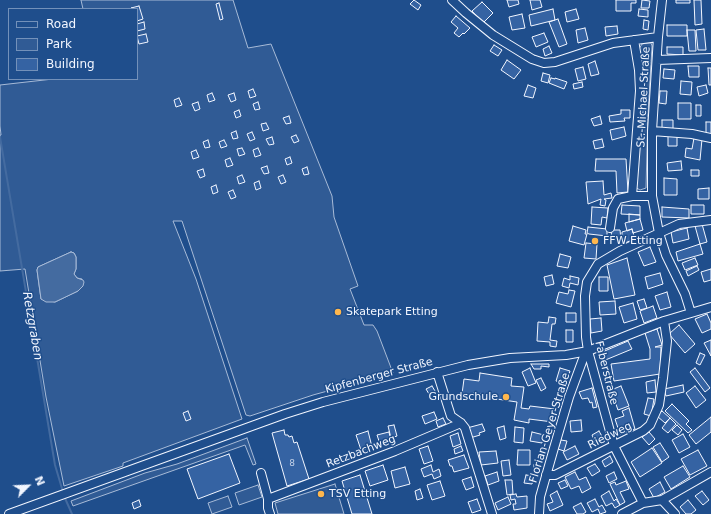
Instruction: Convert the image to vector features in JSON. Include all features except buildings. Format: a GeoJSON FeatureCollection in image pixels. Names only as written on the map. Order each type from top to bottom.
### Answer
{"type":"FeatureCollection","features":[{"type":"Feature","properties":{"kind":"street"},"geometry":{"type":"LineString","coordinates":[[452,0],[466,14],[493,35],[532,59],[544,63],[555,62],[612,43],[658,37]]}},
{"type":"Feature","properties":{"kind":"street","name":"St.-Michael-Straße"},"geometry":{"type":"LineString","coordinates":[[662,0],[652,131],[652,196],[658,233],[666,255],[685,294],[691,312]]}},
{"type":"Feature","properties":{"kind":"street","name":"St.-Michael-Straße"},"geometry":{"type":"LineString","coordinates":[[632,196],[640,91],[639,70],[634,40]]}},
{"type":"Feature","properties":{"kind":"street"},"geometry":{"type":"LineString","coordinates":[[657,60],[711,58]]}},
{"type":"Feature","properties":{"kind":"street"},"geometry":{"type":"LineString","coordinates":[[652,131],[692,134],[711,138]]}},
{"type":"Feature","properties":{"kind":"street"},"geometry":{"type":"LineString","coordinates":[[610,228],[613,208],[618,200],[632,196],[652,196]]}},
{"type":"Feature","properties":{"kind":"street","name":"Faberstraße"},"geometry":{"type":"LineString","coordinates":[[643,503],[614,446],[588,351],[586,337],[585,296],[587,282],[598,264],[607,258],[679,224],[711,220]]}},
{"type":"Feature","properties":{"kind":"street","name":"Kipfenberger Straße"},"geometry":{"type":"LineString","coordinates":[[9,514],[285,414],[324,402],[437,372],[492,360],[566,355],[588,351],[664,321],[691,312],[711,308]]}},
{"type":"Feature","properties":{"kind":"street","name":"Riedweg"},"geometry":{"type":"LineString","coordinates":[[546,475],[555,475],[644,431],[650,425],[659,405],[667,341],[664,321]]}},
{"type":"Feature","properties":{"kind":"street","name":"Florian-Geyer-Straße"},"geometry":{"type":"LineString","coordinates":[[539,514],[540,497],[569,398],[588,351]]}},
{"type":"Feature","properties":{"kind":"street"},"geometry":{"type":"LineString","coordinates":[[437,372],[451,416],[465,428],[492,514]]}},
{"type":"Feature","properties":{"kind":"street","name":"Retzbachweg"},"geometry":{"type":"LineString","coordinates":[[268,499],[395,451],[461,423]]}},
{"type":"Feature","properties":{"kind":"street"},"geometry":{"type":"LineString","coordinates":[[622,514],[643,503],[662,500],[711,472]]}},
{"type":"Feature","properties":{"kind":"street"},"geometry":{"type":"LineString","coordinates":[[260,473],[268,499],[270,514]]}},
{"type":"Feature","properties":{"kind":"street"},"geometry":{"type":"LineString","coordinates":[[662,500],[675,514]]}},
{"type":"Feature","properties":{"kind":"green space"},"geometry":{"type":"Polygon","coordinates":[[[81,0],[233,0],[248,48],[271,44],[332,196],[334,217],[358,286],[350,289],[364,325],[373,325],[377,331],[393,373],[313,395],[250,416],[246,415],[182,221],[173,221],[196,279],[242,419],[123,463],[123,466],[64,486],[46,397],[25,269],[0,271],[0,85],[44,80],[138,80],[138,8],[83,8],[81,0]],[[71,252],[38,267],[37,270],[41,299],[55,302],[78,291],[82,279],[77,278],[74,274],[76,269],[76,257],[74,253],[71,252]]]}},
{"type":"Feature","properties":{"kind":"green space"},"geometry":{"type":"Polygon","coordinates":[[[651,43],[652,46],[646,188],[640,190],[635,187],[639,49],[642,44],[651,43]]]}},
{"type":"Feature","properties":{"kind":"green space"},"geometry":{"type":"Polygon","coordinates":[[[247,438],[256,464],[253,465],[245,445],[73,506],[71,501],[145,473],[177,464],[247,438]]]}},
{"type":"Feature","properties":{"kind":"green space","name":"TSV Etting"},"geometry":{"type":"Polygon","coordinates":[[[335,484],[344,514],[278,514],[275,503],[335,484]]]}},
{"type":"Feature","properties":{"kind":"green space"},"geometry":{"type":"Polygon","coordinates":[[[258,485],[262,497],[239,505],[235,493],[258,485]]]}},
{"type":"Feature","properties":{"kind":"green space"},"geometry":{"type":"Polygon","coordinates":[[[228,496],[232,507],[212,514],[208,503],[228,496]]]}},
{"type":"Feature","properties":{"kind":"shaded area"},"geometry":{"type":"Polygon","coordinates":[[[71,252],[74,253],[76,257],[76,269],[74,274],[77,278],[83,280],[83,286],[78,291],[55,302],[46,302],[41,299],[37,270],[38,267],[71,252]]]}},
{"type":"Feature","properties":{"kind":"waterway","name":"Retzgraben"},"geometry":{"type":"LineString","coordinates":[[0,137],[55,465],[63,492]]}},
{"type":"Feature","properties":{"kind":"waterway","name":"Retzgraben"},"geometry":{"type":"LineString","coordinates":[[64,496],[72,514]]}},
{"type":"Feature","properties":{"kind":"place","name":"FFW Etting"},"geometry":{"type":"Point","coordinates":[595,241]}},
{"type":"Feature","properties":{"kind":"place","name":"Skatepark Etting"},"geometry":{"type":"Point","coordinates":[338,312]}},
{"type":"Feature","properties":{"kind":"place","name":"Grundschule"},"geometry":{"type":"Point","coordinates":[506,397]}},
{"type":"Feature","properties":{"kind":"place","name":"TSV Etting"},"geometry":{"type":"Point","coordinates":[321,494]}}]}
